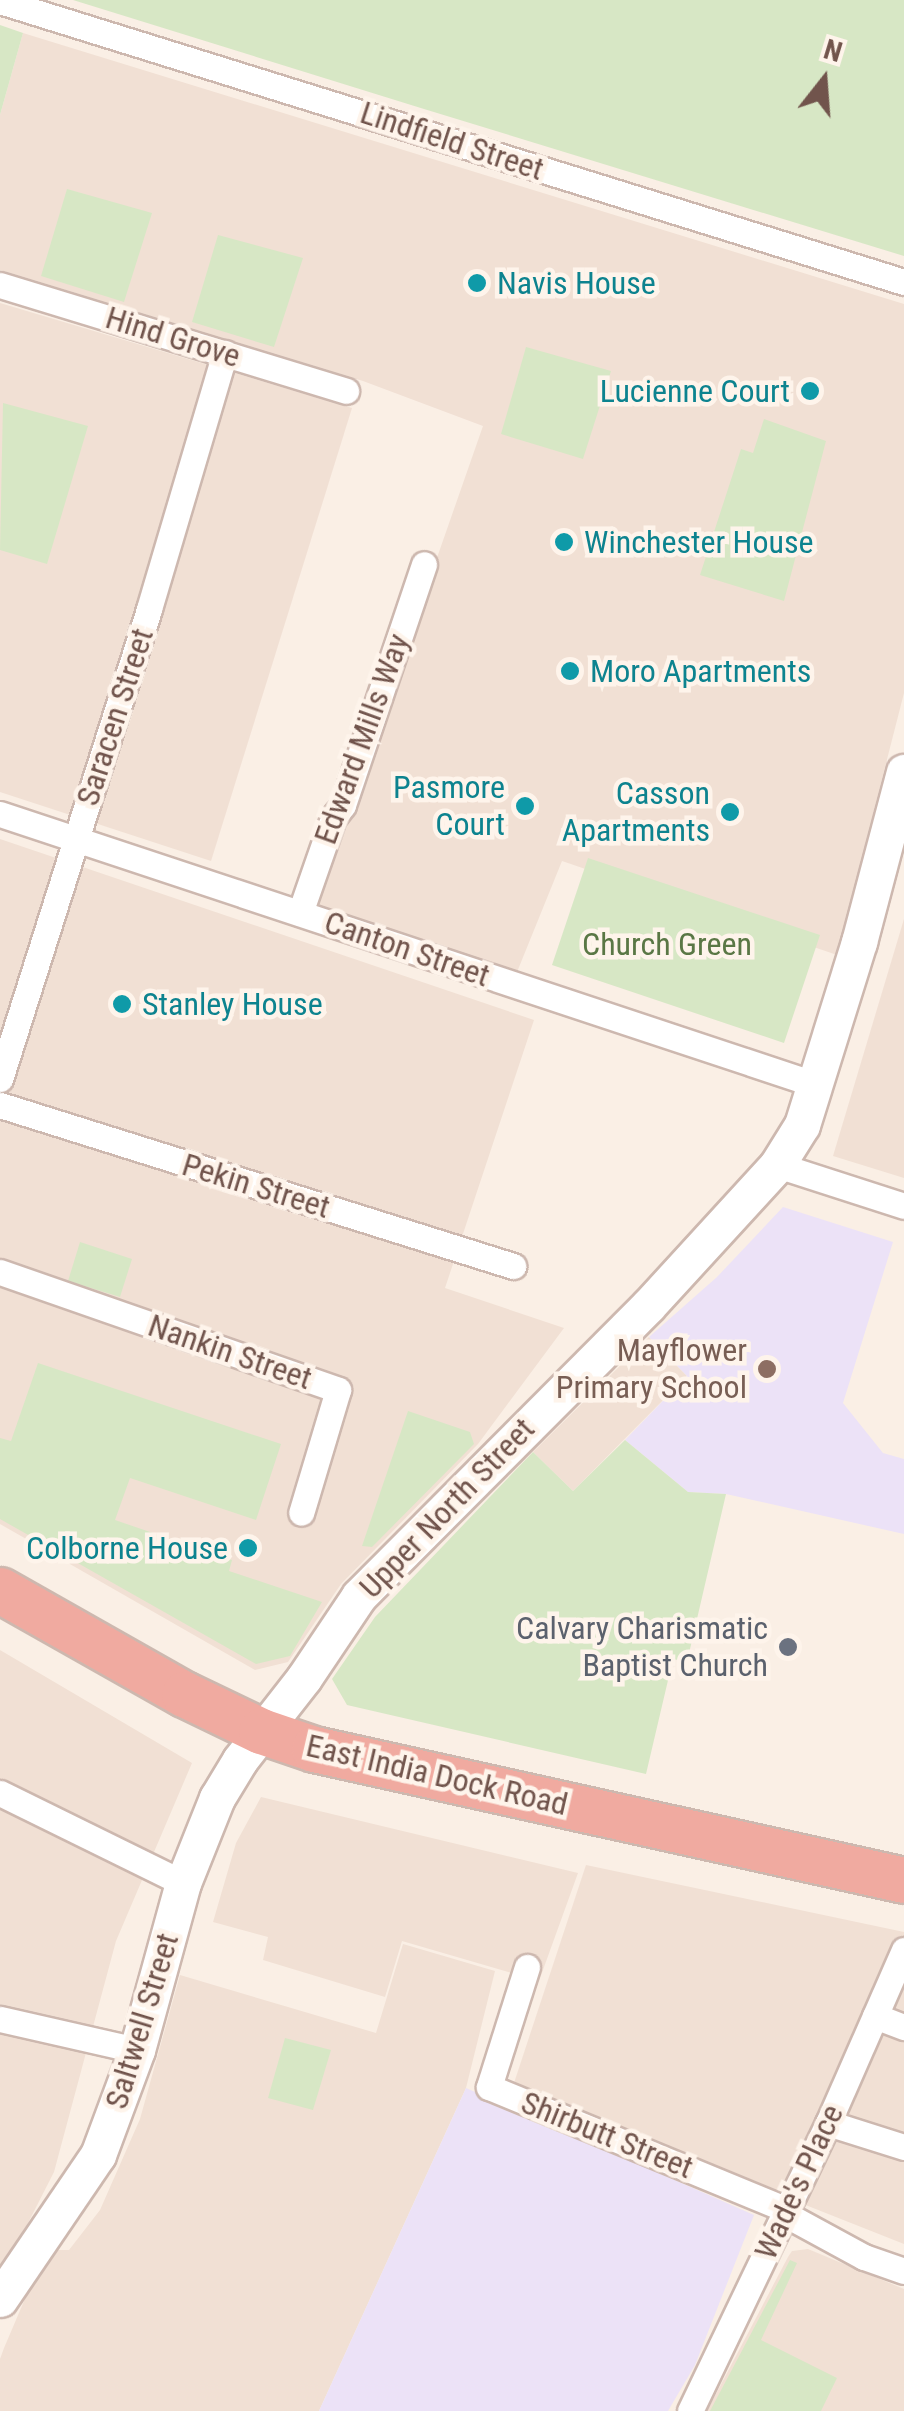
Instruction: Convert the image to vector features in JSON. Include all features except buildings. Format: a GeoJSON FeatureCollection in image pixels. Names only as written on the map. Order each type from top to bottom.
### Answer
{"type":"FeatureCollection","features":[{"type":"Feature","properties":{"kind":"highway","name":"East India Dock Road"},"geometry":{"type":"LineString","coordinates":[[0,1590],[106,1653],[261,1731],[343,1756],[902,1868]]}},
{"type":"Feature","properties":{"kind":"street","name":"Lindfield Street"},"geometry":{"type":"LineString","coordinates":[[0,1],[904,282]]}},
{"type":"Feature","properties":{"kind":"street","name":"Hind Grove"},"geometry":{"type":"LineString","coordinates":[[0,285],[346,391]]}},
{"type":"Feature","properties":{"kind":"street","name":"Saracen Street"},"geometry":{"type":"LineString","coordinates":[[0,1079],[150,609],[225,353]]}},
{"type":"Feature","properties":{"kind":"street","name":"Edward Mills Way"},"geometry":{"type":"LineString","coordinates":[[300,914],[333,818],[343,805],[424,564]]}},
{"type":"Feature","properties":{"kind":"street","name":"Upper North Street"},"geometry":{"type":"LineString","coordinates":[[261,1731],[304,1678],[359,1596],[648,1306],[777,1165],[802,1126],[859,942],[904,772]]}},
{"type":"Feature","properties":{"kind":"street","name":"Canton Street"},"geometry":{"type":"LineString","coordinates":[[0,814],[814,1084]]}},
{"type":"Feature","properties":{"kind":"street","name":"Pekin Street"},"geometry":{"type":"LineString","coordinates":[[0,1105],[513,1266]]}},
{"type":"Feature","properties":{"kind":"street"},"geometry":{"type":"LineString","coordinates":[[777,1165],[904,1206]]}},
{"type":"Feature","properties":{"kind":"street","name":"Nankin Street"},"geometry":{"type":"LineString","coordinates":[[0,1272],[338,1390],[301,1513]]}},
{"type":"Feature","properties":{"kind":"street","name":"Saltwell Street"},"geometry":{"type":"LineString","coordinates":[[0,2300],[98,2155],[137,2050],[183,1883],[216,1798],[261,1731]]}},
{"type":"Feature","properties":{"kind":"street"},"geometry":{"type":"LineString","coordinates":[[0,1793],[183,1883]]}},
{"type":"Feature","properties":{"kind":"street","name":"Wade's Place"},"geometry":{"type":"LineString","coordinates":[[690,2411],[828,2122],[904,1950]]}},
{"type":"Feature","properties":{"kind":"street","name":"Shirbutt Street"},"geometry":{"type":"LineString","coordinates":[[527,1967],[489,2087],[784,2211],[864,2256],[904,2271]]}},
{"type":"Feature","properties":{"kind":"street"},"geometry":{"type":"LineString","coordinates":[[875,2016],[904,2026]]}},
{"type":"Feature","properties":{"kind":"street"},"geometry":{"type":"LineString","coordinates":[[0,2019],[137,2050]]}},
{"type":"Feature","properties":{"kind":"street"},"geometry":{"type":"LineString","coordinates":[[828,2122],[904,2147]]}},
{"type":"Feature","properties":{"kind":"shaded area"},"geometry":{"type":"Polygon","coordinates":[[[23,33],[904,304],[904,693],[837,955],[562,861],[515,977],[315,907],[483,426],[363,381],[0,270],[0,115],[23,33]]]}},
{"type":"Feature","properties":{"kind":"shaded area"},"geometry":{"type":"Polygon","coordinates":[[[0,303],[352,408],[211,861],[0,792],[0,303]]]}},
{"type":"Feature","properties":{"kind":"shaded area"},"geometry":{"type":"Polygon","coordinates":[[[0,839],[534,1020],[445,1288],[564,1328],[478,1444],[341,1584],[288,1662],[255,1670],[0,1524],[0,839]]]}},
{"type":"Feature","properties":{"kind":"shaded area"},"geometry":{"type":"Polygon","coordinates":[[[904,919],[904,1178],[833,1156],[904,919]]]}},
{"type":"Feature","properties":{"kind":"shaded area","name":"Mayflower Primary School"},"geometry":{"type":"Polygon","coordinates":[[[783,1207],[893,1242],[843,1403],[883,1453],[904,1459],[904,1534],[726,1494],[688,1492],[625,1440],[687,1376],[649,1337],[717,1277],[783,1207]]]}},
{"type":"Feature","properties":{"kind":"shaded area"},"geometry":{"type":"Polygon","coordinates":[[[649,1337],[687,1376],[573,1491],[533,1452],[649,1337]]]}},
{"type":"Feature","properties":{"kind":"shaded area"},"geometry":{"type":"Polygon","coordinates":[[[0,1650],[192,1763],[116,1941],[54,2172],[0,2278],[0,1650]]]}},
{"type":"Feature","properties":{"kind":"shaded area"},"geometry":{"type":"Polygon","coordinates":[[[261,1797],[578,1873],[539,1981],[402,1941],[385,1997],[263,1960],[268,1937],[213,1922],[236,1843],[261,1797]]]}},
{"type":"Feature","properties":{"kind":"shaded area"},"geometry":{"type":"Polygon","coordinates":[[[586,1865],[904,1932],[904,2244],[512,2089],[586,1865]]]}},
{"type":"Feature","properties":{"kind":"shaded area"},"geometry":{"type":"Polygon","coordinates":[[[403,1944],[495,1971],[466,2088],[319,2411],[0,2411],[0,2359],[4,2348],[36,2273],[54,2250],[69,2250],[100,2210],[140,2119],[180,1975],[376,2033],[403,1944]]]}},
{"type":"Feature","properties":{"kind":"shaded area"},"geometry":{"type":"Polygon","coordinates":[[[466,2088],[754,2215],[695,2365],[668,2411],[319,2411],[466,2088]]]}},
{"type":"Feature","properties":{"kind":"shaded area"},"geometry":{"type":"Polygon","coordinates":[[[808,2249],[904,2289],[904,2411],[707,2411],[788,2257],[792,2251],[808,2249]]]}},
{"type":"Feature","properties":{"kind":"green space"},"geometry":{"type":"Polygon","coordinates":[[[73,0],[904,0],[904,256],[424,109],[73,0]]]}},
{"type":"Feature","properties":{"kind":"green space"},"geometry":{"type":"Polygon","coordinates":[[[0,25],[23,33],[0,115],[0,25]]]}},
{"type":"Feature","properties":{"kind":"green space"},"geometry":{"type":"Polygon","coordinates":[[[67,189],[152,213],[124,302],[41,276],[67,189]]]}},
{"type":"Feature","properties":{"kind":"green space"},"geometry":{"type":"Polygon","coordinates":[[[218,235],[303,258],[274,347],[192,322],[218,235]]]}},
{"type":"Feature","properties":{"kind":"green space"},"geometry":{"type":"Polygon","coordinates":[[[526,347],[611,371],[583,459],[501,434],[526,347]]]}},
{"type":"Feature","properties":{"kind":"green space"},"geometry":{"type":"Polygon","coordinates":[[[3,403],[88,426],[47,564],[0,550],[3,403]]]}},
{"type":"Feature","properties":{"kind":"green space"},"geometry":{"type":"Polygon","coordinates":[[[764,419],[826,441],[784,601],[700,575],[741,449],[753,453],[764,419]]]}},
{"type":"Feature","properties":{"kind":"green space","name":"Church Green"},"geometry":{"type":"Polygon","coordinates":[[[588,858],[820,935],[784,1043],[552,965],[588,858]]]}},
{"type":"Feature","properties":{"kind":"green space"},"geometry":{"type":"Polygon","coordinates":[[[80,1242],[132,1259],[120,1297],[68,1281],[80,1242]]]}},
{"type":"Feature","properties":{"kind":"green space"},"geometry":{"type":"Polygon","coordinates":[[[38,1363],[281,1444],[256,1520],[130,1478],[115,1520],[232,1560],[229,1571],[322,1602],[290,1656],[256,1664],[0,1519],[0,1438],[11,1441],[38,1363]]]}},
{"type":"Feature","properties":{"kind":"green space"},"geometry":{"type":"Polygon","coordinates":[[[408,1411],[470,1432],[474,1444],[372,1547],[362,1546],[408,1411]]]}},
{"type":"Feature","properties":{"kind":"green space"},"geometry":{"type":"Polygon","coordinates":[[[625,1440],[688,1492],[726,1494],[687,1662],[673,1659],[646,1774],[347,1705],[332,1679],[375,1617],[533,1452],[573,1491],[625,1440]]]}},
{"type":"Feature","properties":{"kind":"green space"},"geometry":{"type":"Polygon","coordinates":[[[285,2038],[331,2050],[313,2110],[268,2098],[285,2038]]]}},
{"type":"Feature","properties":{"kind":"green space"},"geometry":{"type":"Polygon","coordinates":[[[790,2260],[797,2263],[761,2340],[837,2378],[821,2411],[710,2411],[790,2260]]]}},
{"type":"Feature","properties":{"kind":"place","name":"Navis House"},"geometry":{"type":"Point","coordinates":[477,283]}},
{"type":"Feature","properties":{"kind":"place","name":"Lucienne Court"},"geometry":{"type":"Point","coordinates":[810,391]}},
{"type":"Feature","properties":{"kind":"place","name":"Winchester House"},"geometry":{"type":"Point","coordinates":[564,542]}},
{"type":"Feature","properties":{"kind":"place","name":"Moro Apartments"},"geometry":{"type":"Point","coordinates":[570,671]}},
{"type":"Feature","properties":{"kind":"place","name":"Pasmore Court"},"geometry":{"type":"Point","coordinates":[525,806]}},
{"type":"Feature","properties":{"kind":"place","name":"Casson Apartments"},"geometry":{"type":"Point","coordinates":[730,812]}},
{"type":"Feature","properties":{"kind":"place","name":"Stanley House"},"geometry":{"type":"Point","coordinates":[122,1004]}},
{"type":"Feature","properties":{"kind":"place","name":"Mayflower Primary School"},"geometry":{"type":"Point","coordinates":[767,1369]}},
{"type":"Feature","properties":{"kind":"place","name":"Colborne House"},"geometry":{"type":"Point","coordinates":[248,1548]}},
{"type":"Feature","properties":{"kind":"place","name":"Calvary Charismatic Baptist Church"},"geometry":{"type":"Point","coordinates":[788,1647]}}]}
